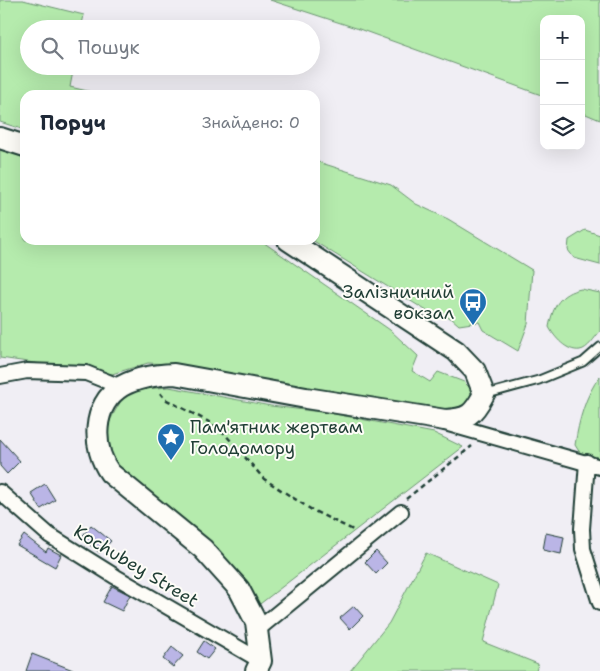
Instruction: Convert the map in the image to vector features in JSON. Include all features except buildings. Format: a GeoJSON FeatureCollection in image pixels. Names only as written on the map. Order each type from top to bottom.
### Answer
{"type":"FeatureCollection","features":[{"type":"Feature","properties":{"kind":"main road"},"geometry":{"type":"LineString","coordinates":[[0,138],[20,144]]}},
{"type":"Feature","properties":{"kind":"main road"},"geometry":{"type":"LineString","coordinates":[[258,666],[256,622],[239,589],[203,549],[110,473],[103,463],[98,446],[98,423],[107,402],[121,387],[150,376],[174,374],[422,417],[461,420],[475,412],[484,394],[475,371],[456,351],[296,245]]}},
{"type":"Feature","properties":{"kind":"street"},"geometry":{"type":"LineString","coordinates":[[0,376],[27,371],[86,373],[121,387]]}},
{"type":"Feature","properties":{"kind":"street"},"geometry":{"type":"LineString","coordinates":[[422,417],[594,465],[583,550],[600,602]]}},
{"type":"Feature","properties":{"kind":"street","name":"Kochubey Street"},"geometry":{"type":"LineString","coordinates":[[0,492],[49,535],[258,666]]}},
{"type":"Feature","properties":{"kind":"street"},"geometry":{"type":"LineString","coordinates":[[257,630],[400,509]]}},
{"type":"Feature","properties":{"kind":"lane"},"geometry":{"type":"LineString","coordinates":[[484,394],[539,380],[583,362],[600,347]]}},
{"type":"Feature","properties":{"kind":"path"},"geometry":{"type":"LineString","coordinates":[[150,376],[165,399],[209,422],[224,434],[264,479],[312,510],[367,538]]}},
{"type":"Feature","properties":{"kind":"path"},"geometry":{"type":"LineString","coordinates":[[400,509],[486,434]]}},
{"type":"Feature","properties":{"kind":"green space"},"geometry":{"type":"Polygon","coordinates":[[[0,0],[23,0],[84,15],[83,20],[20,20],[20,75],[72,75],[70,87],[83,90],[20,90],[20,128],[0,122],[0,0]]]}},
{"type":"Feature","properties":{"kind":"green space"},"geometry":{"type":"Polygon","coordinates":[[[270,0],[600,0],[600,120],[585,114],[585,15],[540,15],[540,95],[359,29],[270,0]]]}},
{"type":"Feature","properties":{"kind":"green space"},"geometry":{"type":"Polygon","coordinates":[[[0,145],[20,151],[20,245],[267,245],[390,330],[418,356],[412,371],[430,382],[438,372],[464,382],[471,389],[471,393],[469,400],[456,412],[368,401],[169,364],[148,363],[112,374],[0,358],[0,145]]]}},
{"type":"Feature","properties":{"kind":"green space"},"geometry":{"type":"Polygon","coordinates":[[[320,163],[391,185],[416,204],[448,219],[532,270],[528,324],[518,351],[483,330],[479,322],[459,325],[451,318],[435,316],[320,245],[320,163]]]}},
{"type":"Feature","properties":{"kind":"green space"},"geometry":{"type":"Polygon","coordinates":[[[585,230],[600,235],[600,265],[574,258],[568,250],[569,240],[585,230]]]}},
{"type":"Feature","properties":{"kind":"green space"},"geometry":{"type":"Polygon","coordinates":[[[581,289],[600,293],[600,331],[586,347],[575,350],[562,343],[549,327],[555,307],[563,297],[581,289]]]}},
{"type":"Feature","properties":{"kind":"green space"},"geometry":{"type":"Polygon","coordinates":[[[600,376],[600,460],[580,453],[575,445],[583,409],[590,392],[600,376]]]}},
{"type":"Feature","properties":{"kind":"green space"},"geometry":{"type":"Polygon","coordinates":[[[169,387],[271,406],[329,413],[434,433],[463,447],[256,607],[116,467],[111,456],[106,438],[107,431],[109,423],[124,396],[144,389],[169,387]]]}},
{"type":"Feature","properties":{"kind":"green space"},"geometry":{"type":"Polygon","coordinates":[[[426,553],[498,585],[483,642],[538,664],[536,671],[350,671],[389,623],[426,553]]]}},
{"type":"Feature","properties":{"kind":"place","name":"Залізничний вокзал"},"geometry":{"type":"Point","coordinates":[473,326]}},
{"type":"Feature","properties":{"kind":"place","name":"Пам'ятник жертвам Голодомору"},"geometry":{"type":"Point","coordinates":[171,461]}}]}
